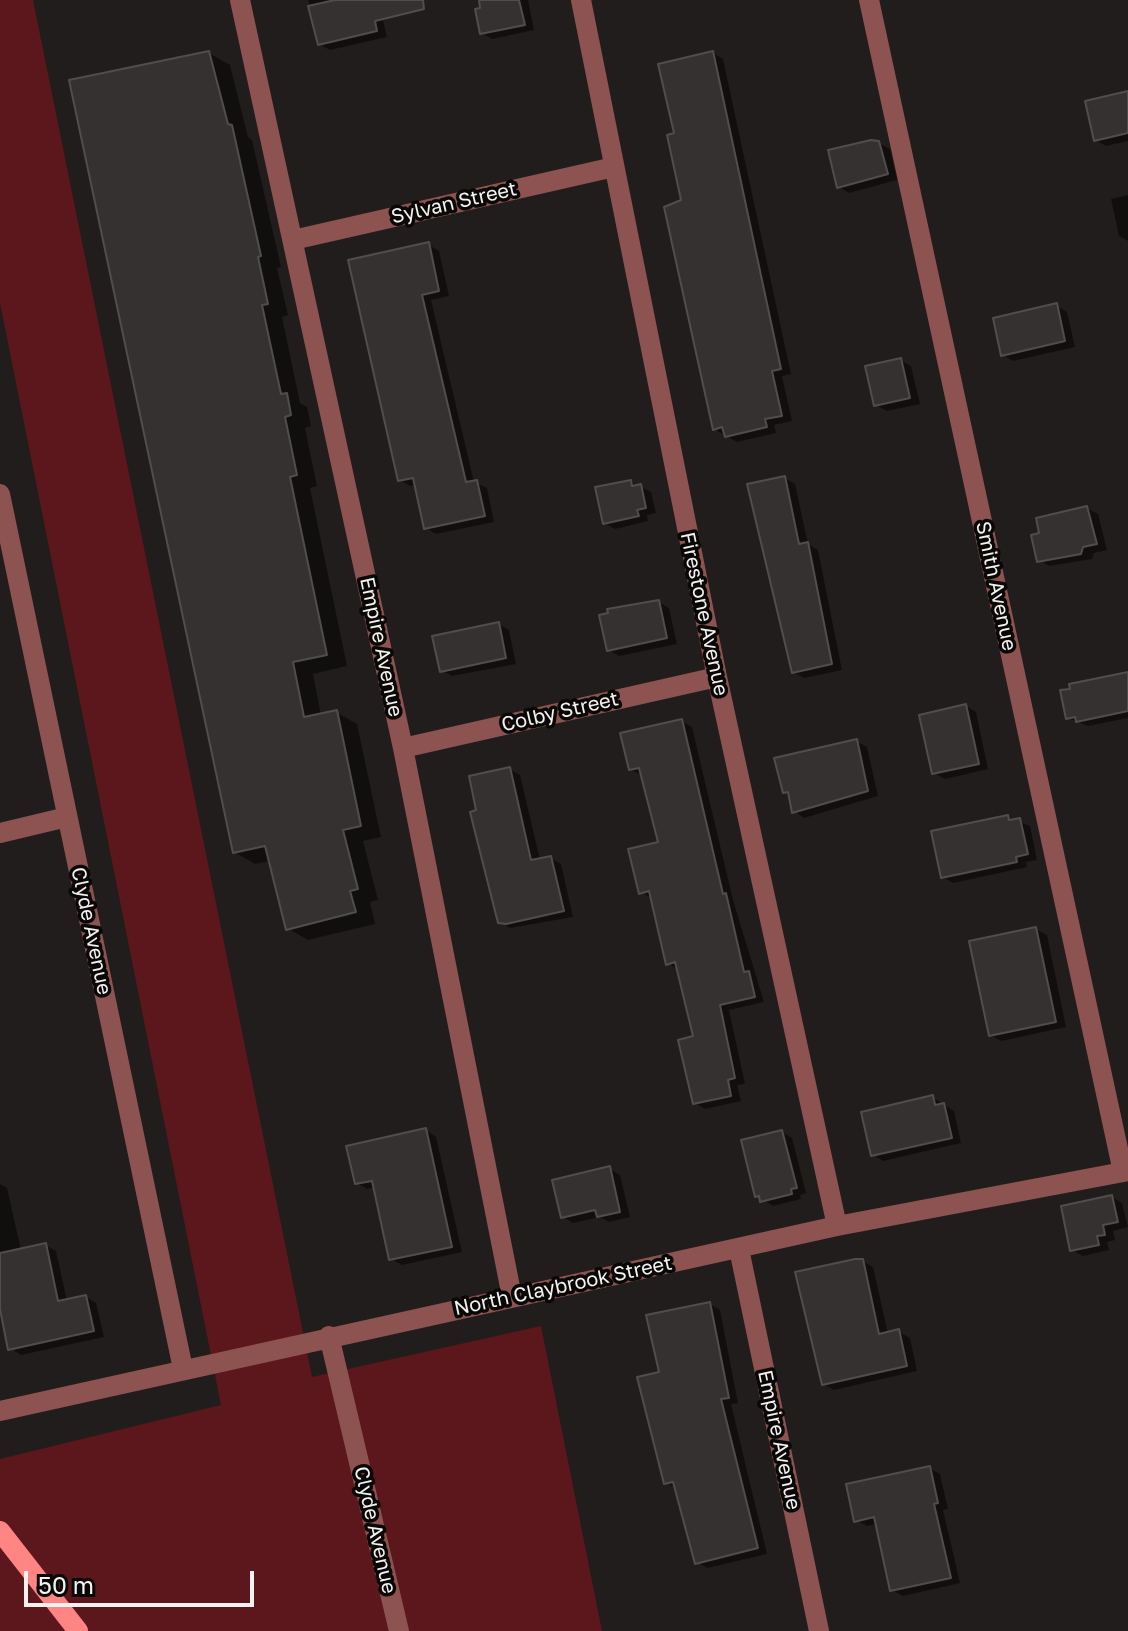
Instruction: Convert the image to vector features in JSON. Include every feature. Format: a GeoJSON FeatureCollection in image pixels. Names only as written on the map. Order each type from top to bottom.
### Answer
{"type":"FeatureCollection","features":[{"type":"Feature","properties":{"kind":"main road"},"geometry":{"type":"LineString","coordinates":[[0,1531],[78,1631]]}},
{"type":"Feature","properties":{"kind":"street","name":"Empire Avenue"},"geometry":{"type":"LineString","coordinates":[[240,0],[403,748],[512,1297]]}},
{"type":"Feature","properties":{"kind":"street","name":"Firestone Avenue"},"geometry":{"type":"LineString","coordinates":[[581,0],[717,677],[837,1226]]}},
{"type":"Feature","properties":{"kind":"street","name":"Smith Avenue"},"geometry":{"type":"LineString","coordinates":[[869,0],[1126,1171]]}},
{"type":"Feature","properties":{"kind":"street","name":"Sylvan Street"},"geometry":{"type":"LineString","coordinates":[[293,240],[614,167]]}},
{"type":"Feature","properties":{"kind":"street","name":"Clyde Avenue"},"geometry":{"type":"LineString","coordinates":[[0,494],[183,1369]]}},
{"type":"Feature","properties":{"kind":"street","name":"Colby Street"},"geometry":{"type":"LineString","coordinates":[[403,748],[717,677]]}},
{"type":"Feature","properties":{"kind":"street"},"geometry":{"type":"LineString","coordinates":[[0,833],[67,817]]}},
{"type":"Feature","properties":{"kind":"street","name":"North Claybrook Street"},"geometry":{"type":"LineString","coordinates":[[0,1411],[837,1226],[1126,1171]]}},
{"type":"Feature","properties":{"kind":"street","name":"Empire Avenue"},"geometry":{"type":"LineString","coordinates":[[739,1249],[819,1631]]}},
{"type":"Feature","properties":{"kind":"street","name":"Clyde Avenue"},"geometry":{"type":"LineString","coordinates":[[329,1336],[399,1631]]}},
{"type":"Feature","properties":{"kind":"shaded area"},"geometry":{"type":"Polygon","coordinates":[[[0,0],[33,0],[312,1377],[541,1326],[602,1631],[0,1631],[0,1459],[221,1405],[0,303],[0,0]]]}},
{"type":"Feature","properties":{"kind":"building"},"geometry":{"type":"Polygon","coordinates":[[[335,0],[423,0],[424,9],[375,21],[377,31],[318,45],[308,6],[335,0]]]}},
{"type":"Feature","properties":{"kind":"building"},"geometry":{"type":"Polygon","coordinates":[[[479,0],[519,0],[525,25],[480,34],[475,9],[480,8],[479,0]]]}},
{"type":"Feature","properties":{"kind":"building"},"geometry":{"type":"Polygon","coordinates":[[[209,51],[228,124],[232,125],[261,256],[258,257],[268,304],[262,305],[281,394],[287,393],[291,415],[285,417],[297,475],[290,477],[327,655],[293,662],[304,717],[337,710],[361,826],[343,830],[358,889],[350,891],[356,912],[286,930],[265,846],[233,853],[69,80],[209,51]]]}},
{"type":"Feature","properties":{"kind":"building"},"geometry":{"type":"Polygon","coordinates":[[[713,51],[781,369],[772,371],[782,416],[765,419],[767,427],[725,437],[722,427],[713,430],[664,207],[681,200],[667,135],[674,133],[658,64],[713,51]]]}},
{"type":"Feature","properties":{"kind":"building"},"geometry":{"type":"Polygon","coordinates":[[[1128,91],[1128,133],[1094,141],[1085,101],[1128,91]]]}},
{"type":"Feature","properties":{"kind":"building"},"geometry":{"type":"Polygon","coordinates":[[[879,141],[888,174],[837,188],[828,150],[879,141]]]}},
{"type":"Feature","properties":{"kind":"building"},"geometry":{"type":"Polygon","coordinates":[[[429,242],[439,291],[422,295],[466,482],[477,480],[485,516],[424,529],[413,478],[398,481],[348,260],[429,242]]]}},
{"type":"Feature","properties":{"kind":"building"},"geometry":{"type":"Polygon","coordinates":[[[1057,303],[1065,341],[1001,356],[993,318],[1057,303]]]}},
{"type":"Feature","properties":{"kind":"building"},"geometry":{"type":"Polygon","coordinates":[[[901,358],[910,398],[874,406],[865,366],[901,358]]]}},
{"type":"Feature","properties":{"kind":"building"},"geometry":{"type":"Polygon","coordinates":[[[785,476],[799,544],[808,542],[832,664],[792,673],[747,484],[785,476]]]}},
{"type":"Feature","properties":{"kind":"building"},"geometry":{"type":"Polygon","coordinates":[[[631,480],[632,486],[641,484],[646,508],[637,510],[639,516],[603,524],[595,487],[631,480]]]}},
{"type":"Feature","properties":{"kind":"building"},"geometry":{"type":"Polygon","coordinates":[[[1087,506],[1097,544],[1083,547],[1081,554],[1037,562],[1031,535],[1039,533],[1036,518],[1087,506]]]}},
{"type":"Feature","properties":{"kind":"building"},"geometry":{"type":"Polygon","coordinates":[[[659,600],[667,638],[607,651],[599,615],[608,613],[607,609],[659,600]]]}},
{"type":"Feature","properties":{"kind":"building"},"geometry":{"type":"Polygon","coordinates":[[[499,622],[506,658],[440,672],[432,636],[499,622]]]}},
{"type":"Feature","properties":{"kind":"building"},"geometry":{"type":"Polygon","coordinates":[[[1128,672],[1128,711],[1076,722],[1075,717],[1066,719],[1060,690],[1070,689],[1069,684],[1128,672]]]}},
{"type":"Feature","properties":{"kind":"building"},"geometry":{"type":"Polygon","coordinates":[[[966,704],[979,764],[932,774],[919,715],[966,704]]]}},
{"type":"Feature","properties":{"kind":"building"},"geometry":{"type":"Polygon","coordinates":[[[682,719],[723,894],[726,893],[744,972],[749,971],[755,997],[720,1005],[735,1078],[728,1080],[731,1096],[693,1104],[678,1040],[693,1036],[675,962],[666,965],[649,891],[639,894],[628,849],[658,842],[639,768],[629,770],[620,733],[682,719]]]}},
{"type":"Feature","properties":{"kind":"building"},"geometry":{"type":"Polygon","coordinates":[[[857,739],[868,791],[792,813],[788,792],[783,793],[774,758],[857,739]]]}},
{"type":"Feature","properties":{"kind":"building"},"geometry":{"type":"Polygon","coordinates":[[[510,767],[531,860],[551,856],[564,911],[506,924],[498,923],[470,812],[476,810],[469,776],[510,767]]]}},
{"type":"Feature","properties":{"kind":"building"},"geometry":{"type":"Polygon","coordinates":[[[1008,815],[1009,820],[1020,818],[1028,854],[1016,857],[1017,862],[941,878],[931,831],[1008,815]]]}},
{"type":"Feature","properties":{"kind":"building"},"geometry":{"type":"Polygon","coordinates":[[[1036,927],[1056,1022],[989,1036],[969,941],[1036,927]]]}},
{"type":"Feature","properties":{"kind":"building"},"geometry":{"type":"Polygon","coordinates":[[[933,1095],[935,1105],[944,1103],[952,1138],[871,1156],[861,1112],[933,1095]]]}},
{"type":"Feature","properties":{"kind":"building"},"geometry":{"type":"Polygon","coordinates":[[[426,1128],[452,1247],[389,1260],[372,1181],[355,1184],[346,1146],[426,1128]]]}},
{"type":"Feature","properties":{"kind":"building"},"geometry":{"type":"Polygon","coordinates":[[[782,1130],[797,1188],[791,1189],[792,1194],[760,1202],[759,1196],[755,1197],[741,1140],[782,1130]]]}},
{"type":"Feature","properties":{"kind":"building"},"geometry":{"type":"Polygon","coordinates":[[[610,1166],[620,1212],[597,1217],[595,1210],[561,1218],[552,1180],[610,1166]]]}},
{"type":"Feature","properties":{"kind":"building"},"geometry":{"type":"Polygon","coordinates":[[[1112,1195],[1118,1222],[1103,1225],[1105,1235],[1097,1236],[1099,1245],[1070,1251],[1061,1206],[1112,1195]]]}},
{"type":"Feature","properties":{"kind":"building"},"geometry":{"type":"Polygon","coordinates":[[[46,1243],[58,1301],[86,1295],[94,1331],[8,1350],[0,1309],[0,1253],[46,1243]]]}},
{"type":"Feature","properties":{"kind":"building"},"geometry":{"type":"Polygon","coordinates":[[[863,1259],[879,1334],[899,1329],[907,1366],[822,1385],[795,1272],[863,1259]]]}},
{"type":"Feature","properties":{"kind":"building"},"geometry":{"type":"Polygon","coordinates":[[[710,1302],[729,1398],[721,1399],[758,1548],[695,1564],[673,1482],[664,1484],[637,1377],[659,1372],[646,1315],[710,1302]]]}},
{"type":"Feature","properties":{"kind":"building"},"geometry":{"type":"Polygon","coordinates":[[[930,1466],[938,1503],[934,1504],[951,1578],[890,1591],[874,1517],[854,1522],[846,1484],[930,1466]]]}}]}
